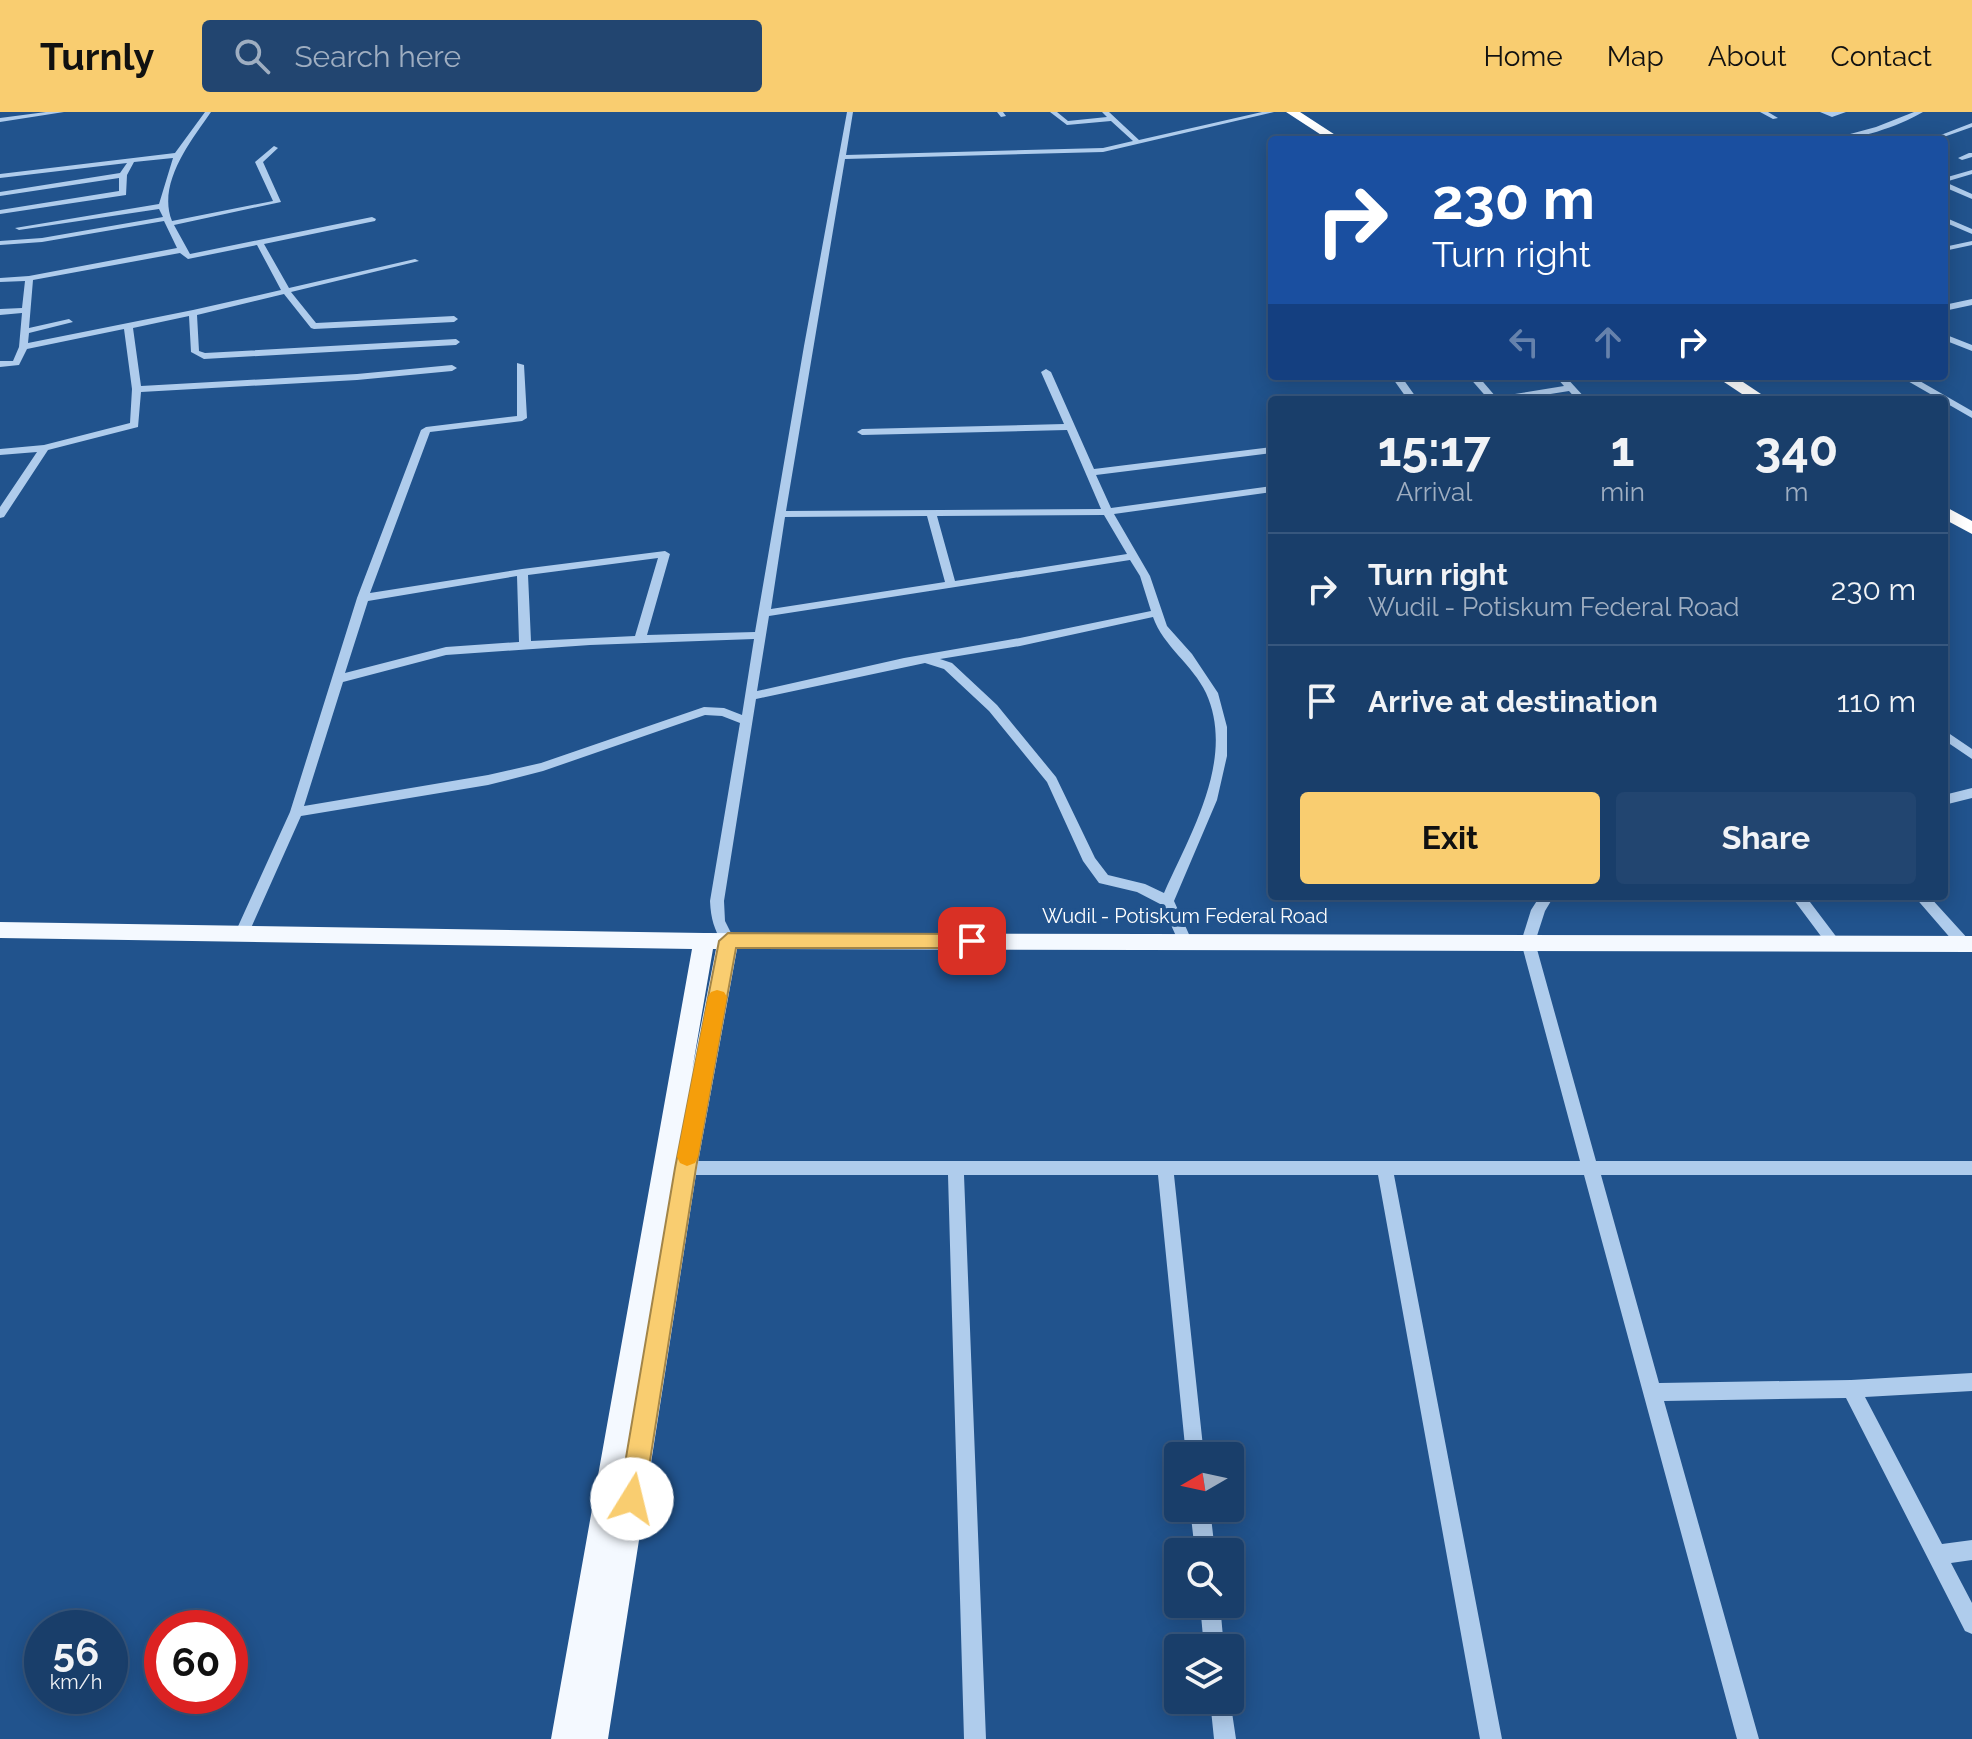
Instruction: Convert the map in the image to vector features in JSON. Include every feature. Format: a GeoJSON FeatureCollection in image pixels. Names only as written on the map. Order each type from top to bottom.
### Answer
{"type":"FeatureCollection","features":[{"type":"Feature","properties":{"kind":"highway"},"geometry":{"type":"LineString","coordinates":[[1292,112],[1331,136]]}},
{"type":"Feature","properties":{"kind":"highway"},"geometry":{"type":"LineString","coordinates":[[1730,380],[1756,396]]}},
{"type":"Feature","properties":{"kind":"highway"},"geometry":{"type":"LineString","coordinates":[[1948,514],[1972,529]]}},
{"type":"Feature","properties":{"kind":"main road","name":"Wudil - Potiskum Federal Road"},"geometry":{"type":"LineString","coordinates":[[0,930],[716,941],[1968,944]]}},
{"type":"Feature","properties":{"kind":"main road"},"geometry":{"type":"LineString","coordinates":[[593,1739],[685,1168],[716,941]]}},
{"type":"Feature","properties":{"kind":"main road"},"geometry":{"type":"LineString","coordinates":[[566,1739],[716,941]]}},
{"type":"Feature","properties":{"kind":"street"},"geometry":{"type":"LineString","coordinates":[[0,123],[61,112]]}},
{"type":"Feature","properties":{"kind":"street"},"geometry":{"type":"LineString","coordinates":[[208,112],[177,155],[162,206],[181,250],[188,257],[372,219]]}},
{"type":"Feature","properties":{"kind":"street"},"geometry":{"type":"LineString","coordinates":[[716,941],[717,901],[850,112]]}},
{"type":"Feature","properties":{"kind":"street"},"geometry":{"type":"LineString","coordinates":[[1053,112],[1067,123],[1107,116],[1139,143]]}},
{"type":"Feature","properties":{"kind":"street"},"geometry":{"type":"LineString","coordinates":[[842,157],[1103,150],[1271,112]]}},
{"type":"Feature","properties":{"kind":"street"},"geometry":{"type":"LineString","coordinates":[[1763,112],[1775,118]]}},
{"type":"Feature","properties":{"kind":"street"},"geometry":{"type":"LineString","coordinates":[[1823,112],[1832,115],[1843,112]]}},
{"type":"Feature","properties":{"kind":"street"},"geometry":{"type":"LineString","coordinates":[[1848,136],[1920,112]]}},
{"type":"Feature","properties":{"kind":"street"},"geometry":{"type":"LineString","coordinates":[[1942,136],[1972,125]]}},
{"type":"Feature","properties":{"kind":"street"},"geometry":{"type":"LineString","coordinates":[[2,245],[277,202],[259,162],[274,148]]}},
{"type":"Feature","properties":{"kind":"street"},"geometry":{"type":"LineString","coordinates":[[0,176],[177,155]]}},
{"type":"Feature","properties":{"kind":"street"},"geometry":{"type":"LineString","coordinates":[[1962,158],[1972,155]]}},
{"type":"Feature","properties":{"kind":"street"},"geometry":{"type":"LineString","coordinates":[[0,212],[123,193],[123,175],[132,160]]}},
{"type":"Feature","properties":{"kind":"street"},"geometry":{"type":"LineString","coordinates":[[72,200],[77,166]]}},
{"type":"Feature","properties":{"kind":"street"},"geometry":{"type":"LineString","coordinates":[[1948,181],[1972,172]]}},
{"type":"Feature","properties":{"kind":"street"},"geometry":{"type":"LineString","coordinates":[[0,194],[123,175]]}},
{"type":"Feature","properties":{"kind":"street"},"geometry":{"type":"LineString","coordinates":[[1948,184],[1972,197]]}},
{"type":"Feature","properties":{"kind":"street"},"geometry":{"type":"LineString","coordinates":[[19,191],[19,228]]}},
{"type":"Feature","properties":{"kind":"street"},"geometry":{"type":"LineString","coordinates":[[2,245],[19,228],[162,206]]}},
{"type":"Feature","properties":{"kind":"street"},"geometry":{"type":"LineString","coordinates":[[1948,221],[1972,232]]}},
{"type":"Feature","properties":{"kind":"street"},"geometry":{"type":"LineString","coordinates":[[259,241],[286,291],[314,326],[454,319]]}},
{"type":"Feature","properties":{"kind":"street"},"geometry":{"type":"LineString","coordinates":[[1948,248],[1972,243]]}},
{"type":"Feature","properties":{"kind":"street"},"geometry":{"type":"LineString","coordinates":[[0,280],[29,278],[181,250]]}},
{"type":"Feature","properties":{"kind":"street"},"geometry":{"type":"LineString","coordinates":[[23,347],[193,313],[415,261]]}},
{"type":"Feature","properties":{"kind":"street"},"geometry":{"type":"LineString","coordinates":[[0,364],[16,363],[23,347],[29,278]]}},
{"type":"Feature","properties":{"kind":"street"},"geometry":{"type":"LineString","coordinates":[[1948,307],[1972,302]]}},
{"type":"Feature","properties":{"kind":"street"},"geometry":{"type":"LineString","coordinates":[[0,312],[26,310]]}},
{"type":"Feature","properties":{"kind":"street"},"geometry":{"type":"LineString","coordinates":[[193,313],[195,352],[204,356],[456,342]]}},
{"type":"Feature","properties":{"kind":"street"},"geometry":{"type":"LineString","coordinates":[[24,332],[69,322]]}},
{"type":"Feature","properties":{"kind":"street"},"geometry":{"type":"LineString","coordinates":[[0,452],[44,448],[135,425],[137,389],[128,326]]}},
{"type":"Feature","properties":{"kind":"street"},"geometry":{"type":"LineString","coordinates":[[1948,339],[1972,348]]}},
{"type":"Feature","properties":{"kind":"street"},"geometry":{"type":"LineString","coordinates":[[242,933],[296,812],[363,598],[426,430],[522,418],[520,365]]}},
{"type":"Feature","properties":{"kind":"street"},"geometry":{"type":"LineString","coordinates":[[137,389],[357,377],[452,368]]}},
{"type":"Feature","properties":{"kind":"street"},"geometry":{"type":"LineString","coordinates":[[1046,372],[1107,512],[1145,576],[1157,613],[1172,641],[1188,657],[1212,693],[1221,727],[1221,756],[1211,800],[1167,901]]}},
{"type":"Feature","properties":{"kind":"street"},"geometry":{"type":"LineString","coordinates":[[1477,380],[1491,396]]}},
{"type":"Feature","properties":{"kind":"street"},"geometry":{"type":"LineString","coordinates":[[1564,380],[1578,396]]}},
{"type":"Feature","properties":{"kind":"street"},"geometry":{"type":"LineString","coordinates":[[1911,380],[1939,396]]}},
{"type":"Feature","properties":{"kind":"street"},"geometry":{"type":"LineString","coordinates":[[1520,396],[1571,388]]}},
{"type":"Feature","properties":{"kind":"street"},"geometry":{"type":"LineString","coordinates":[[1948,401],[1972,415]]}},
{"type":"Feature","properties":{"kind":"street"},"geometry":{"type":"LineString","coordinates":[[862,432],[1071,427]]}},
{"type":"Feature","properties":{"kind":"street"},"geometry":{"type":"LineString","coordinates":[[0,515],[44,448]]}},
{"type":"Feature","properties":{"kind":"street"},"geometry":{"type":"LineString","coordinates":[[1089,473],[1268,451]]}},
{"type":"Feature","properties":{"kind":"street"},"geometry":{"type":"LineString","coordinates":[[781,514],[1107,512],[1268,490]]}},
{"type":"Feature","properties":{"kind":"street"},"geometry":{"type":"LineString","coordinates":[[932,515],[951,585]]}},
{"type":"Feature","properties":{"kind":"street"},"geometry":{"type":"LineString","coordinates":[[363,598],[522,572],[665,554],[640,639]]}},
{"type":"Feature","properties":{"kind":"street"},"geometry":{"type":"LineString","coordinates":[[765,613],[1131,557]]}},
{"type":"Feature","properties":{"kind":"street"},"geometry":{"type":"LineString","coordinates":[[522,572],[525,644]]}},
{"type":"Feature","properties":{"kind":"street"},"geometry":{"type":"LineString","coordinates":[[752,696],[1157,613]]}},
{"type":"Feature","properties":{"kind":"street"},"geometry":{"type":"LineString","coordinates":[[338,679],[446,651],[525,644],[761,635]]}},
{"type":"Feature","properties":{"kind":"street"},"geometry":{"type":"LineString","coordinates":[[925,659],[948,666],[993,708],[1052,780],[1090,861],[1104,879],[1140,888],[1167,901],[1185,941]]}},
{"type":"Feature","properties":{"kind":"street"},"geometry":{"type":"LineString","coordinates":[[296,812],[488,780],[543,767],[704,711],[724,712],[748,722]]}},
{"type":"Feature","properties":{"kind":"street"},"geometry":{"type":"LineString","coordinates":[[1948,737],[1972,755]]}},
{"type":"Feature","properties":{"kind":"street"},"geometry":{"type":"LineString","coordinates":[[1948,799],[1972,793]]}},
{"type":"Feature","properties":{"kind":"street"},"geometry":{"type":"LineString","coordinates":[[1544,900],[1528,942],[1748,1739]]}},
{"type":"Feature","properties":{"kind":"street"},"geometry":{"type":"LineString","coordinates":[[1800,900],[1834,943]]}},
{"type":"Feature","properties":{"kind":"street"},"geometry":{"type":"LineString","coordinates":[[1925,900],[1968,944]]}},
{"type":"Feature","properties":{"kind":"street"},"geometry":{"type":"LineString","coordinates":[[956,1167],[975,1739]]}},
{"type":"Feature","properties":{"kind":"street"},"geometry":{"type":"LineString","coordinates":[[685,1168],[1972,1168]]}},
{"type":"Feature","properties":{"kind":"street"},"geometry":{"type":"LineString","coordinates":[[1165,1168],[1194,1442]]}},
{"type":"Feature","properties":{"kind":"street"},"geometry":{"type":"LineString","coordinates":[[1385,1168],[1491,1739]]}},
{"type":"Feature","properties":{"kind":"street"},"geometry":{"type":"LineString","coordinates":[[1651,1392],[1851,1389],[1972,1382]]}},
{"type":"Feature","properties":{"kind":"street"},"geometry":{"type":"LineString","coordinates":[[1851,1389],[1972,1624]]}},
{"type":"Feature","properties":{"kind":"street"},"geometry":{"type":"LineString","coordinates":[[1936,1555],[1972,1550]]}},
{"type":"Feature","properties":{"kind":"street"},"geometry":{"type":"LineString","coordinates":[[1222,1714],[1225,1739]]}},
{"type":"Feature","properties":{"kind":"slow traffic"},"geometry":{"type":"LineString","coordinates":[[687,1157],[717,997]]}},
{"type":"Feature","properties":{"kind":"route"},"geometry":{"type":"LineString","coordinates":[[632,1499],[685,1168],[728,941],[972,941]]}}]}
